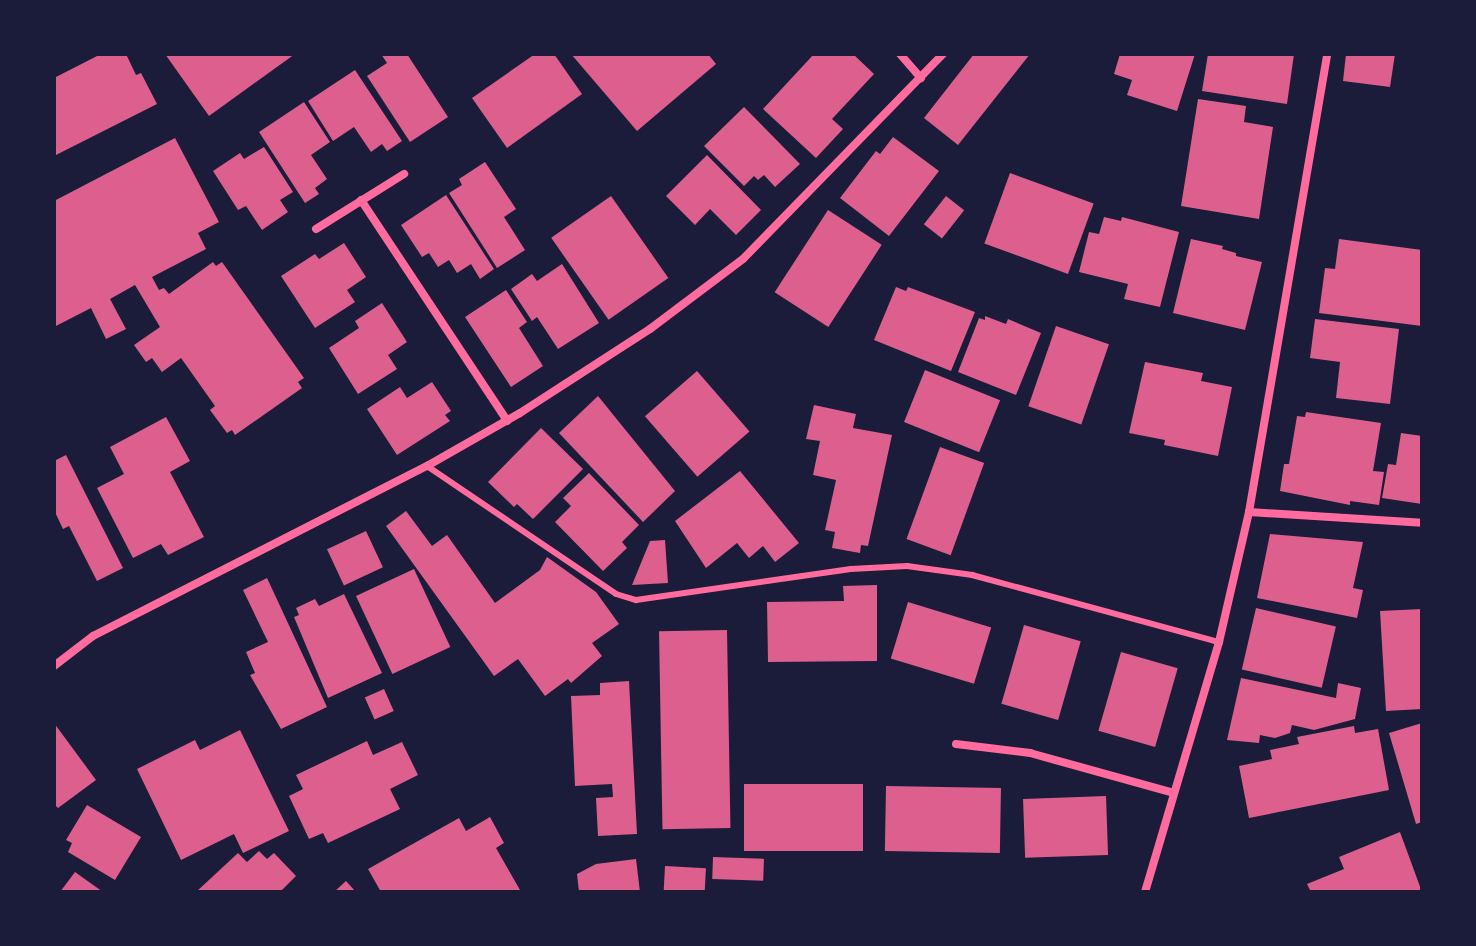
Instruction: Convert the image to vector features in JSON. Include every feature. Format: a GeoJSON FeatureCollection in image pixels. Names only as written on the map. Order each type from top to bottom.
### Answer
{"type":"FeatureCollection","features":[{"type":"Feature","properties":{"kind":"street"},"geometry":{"type":"LineString","coordinates":[[900,54],[921,78]]}},
{"type":"Feature","properties":{"kind":"street"},"geometry":{"type":"LineString","coordinates":[[54,666],[93,636],[427,466],[507,421],[650,329],[743,259],[943,54]]}},
{"type":"Feature","properties":{"kind":"street"},"geometry":{"type":"LineString","coordinates":[[1145,892],[1219,642],[1249,512],[1327,54]]}},
{"type":"Feature","properties":{"kind":"street"},"geometry":{"type":"LineString","coordinates":[[316,229],[404,174]]}},
{"type":"Feature","properties":{"kind":"street"},"geometry":{"type":"LineString","coordinates":[[361,200],[507,421]]}},
{"type":"Feature","properties":{"kind":"street"},"geometry":{"type":"LineString","coordinates":[[1249,512],[1422,523]]}},
{"type":"Feature","properties":{"kind":"street"},"geometry":{"type":"LineString","coordinates":[[956,744],[1030,753],[1174,793]]}},
{"type":"Feature","properties":{"kind":"lane"},"geometry":{"type":"LineString","coordinates":[[427,466],[616,594],[636,600],[851,569],[907,566],[972,575],[1219,642]]}},
{"type":"Feature","properties":{"kind":"building"},"geometry":{"type":"Polygon","coordinates":[[[101,54],[126,54],[136,75],[141,73],[157,104],[54,156],[54,78],[101,54]]]}},
{"type":"Feature","properties":{"kind":"building"},"geometry":{"type":"Polygon","coordinates":[[[165,54],[295,54],[209,116],[165,54]]]}},
{"type":"Feature","properties":{"kind":"building"},"geometry":{"type":"Polygon","coordinates":[[[381,54],[407,54],[448,117],[410,142],[367,76],[387,63],[381,54]]]}},
{"type":"Feature","properties":{"kind":"building"},"geometry":{"type":"Polygon","coordinates":[[[535,54],[554,54],[582,94],[507,148],[472,98],[535,54]]]}},
{"type":"Feature","properties":{"kind":"building"},"geometry":{"type":"Polygon","coordinates":[[[571,54],[708,54],[716,64],[637,131],[571,54]]]}},
{"type":"Feature","properties":{"kind":"building"},"geometry":{"type":"Polygon","coordinates":[[[814,54],[853,54],[874,74],[832,119],[843,129],[816,158],[763,109],[814,54]]]}},
{"type":"Feature","properties":{"kind":"building"},"geometry":{"type":"Polygon","coordinates":[[[974,54],[1030,54],[958,145],[924,118],[974,54]]]}},
{"type":"Feature","properties":{"kind":"building"},"geometry":{"type":"Polygon","coordinates":[[[1120,54],[1195,54],[1177,111],[1127,95],[1132,80],[1114,74],[1120,54]]]}},
{"type":"Feature","properties":{"kind":"building"},"geometry":{"type":"Polygon","coordinates":[[[1208,54],[1294,54],[1287,104],[1202,91],[1208,54]]]}},
{"type":"Feature","properties":{"kind":"building"},"geometry":{"type":"Polygon","coordinates":[[[1346,54],[1395,54],[1390,87],[1343,81],[1346,54]]]}},
{"type":"Feature","properties":{"kind":"building"},"geometry":{"type":"Polygon","coordinates":[[[355,70],[402,141],[387,151],[382,144],[371,152],[354,127],[333,141],[308,101],[355,70]]]}},
{"type":"Feature","properties":{"kind":"building"},"geometry":{"type":"Polygon","coordinates":[[[1198,99],[1246,106],[1244,122],[1273,127],[1259,219],[1181,206],[1198,99]]]}},
{"type":"Feature","properties":{"kind":"building"},"geometry":{"type":"Polygon","coordinates":[[[304,102],[330,142],[311,155],[327,179],[315,188],[319,194],[305,203],[259,132],[304,102]]]}},
{"type":"Feature","properties":{"kind":"building"},"geometry":{"type":"Polygon","coordinates":[[[744,107],[800,164],[775,187],[764,175],[758,180],[754,176],[744,186],[704,146],[744,107]]]}},
{"type":"Feature","properties":{"kind":"building"},"geometry":{"type":"Polygon","coordinates":[[[893,137],[939,171],[889,236],[840,198],[876,151],[880,154],[893,137]]]}},
{"type":"Feature","properties":{"kind":"building"},"geometry":{"type":"Polygon","coordinates":[[[175,138],[219,222],[198,233],[206,249],[152,277],[159,290],[164,288],[169,294],[213,262],[216,266],[222,262],[304,378],[298,382],[302,388],[235,435],[232,430],[227,433],[210,410],[215,406],[181,358],[162,372],[152,358],[146,362],[134,345],[160,327],[135,285],[110,299],[126,329],[106,339],[91,308],[54,327],[54,201],[175,138]]]}},
{"type":"Feature","properties":{"kind":"building"},"geometry":{"type":"Polygon","coordinates":[[[264,147],[293,192],[280,200],[288,212],[262,230],[246,206],[238,210],[213,171],[240,153],[244,159],[264,147]]]}},
{"type":"Feature","properties":{"kind":"building"},"geometry":{"type":"Polygon","coordinates":[[[707,155],[761,210],[736,235],[710,209],[695,225],[666,196],[707,155]]]}},
{"type":"Feature","properties":{"kind":"building"},"geometry":{"type":"Polygon","coordinates":[[[485,162],[516,209],[504,217],[525,250],[497,268],[449,193],[462,185],[459,179],[485,162]]]}},
{"type":"Feature","properties":{"kind":"building"},"geometry":{"type":"Polygon","coordinates":[[[1010,173],[1094,203],[1068,274],[984,243],[1010,173]]]}},
{"type":"Feature","properties":{"kind":"building"},"geometry":{"type":"Polygon","coordinates":[[[446,195],[494,269],[480,279],[471,264],[457,273],[449,260],[438,267],[429,253],[422,257],[401,225],[446,195]]]}},
{"type":"Feature","properties":{"kind":"building"},"geometry":{"type":"Polygon","coordinates":[[[611,196],[668,278],[609,320],[551,238],[611,196]]]}},
{"type":"Feature","properties":{"kind":"building"},"geometry":{"type":"Polygon","coordinates":[[[946,196],[964,210],[942,239],[924,224],[946,196]]]}},
{"type":"Feature","properties":{"kind":"building"},"geometry":{"type":"Polygon","coordinates":[[[828,210],[882,245],[828,327],[775,292],[828,210]]]}},
{"type":"Feature","properties":{"kind":"building"},"geometry":{"type":"Polygon","coordinates":[[[1104,217],[1121,221],[1122,217],[1179,232],[1160,307],[1124,299],[1128,284],[1079,272],[1089,232],[1099,234],[1104,217]]]}},
{"type":"Feature","properties":{"kind":"building"},"geometry":{"type":"Polygon","coordinates":[[[1191,239],[1223,246],[1222,249],[1236,253],[1236,256],[1262,262],[1245,330],[1173,313],[1191,239]]]}},
{"type":"Feature","properties":{"kind":"building"},"geometry":{"type":"Polygon","coordinates":[[[1339,239],[1422,250],[1422,326],[1319,313],[1325,268],[1335,269],[1339,239]]]}},
{"type":"Feature","properties":{"kind":"building"},"geometry":{"type":"Polygon","coordinates":[[[344,243],[366,277],[347,290],[355,302],[315,328],[281,276],[315,254],[319,259],[344,243]]]}},
{"type":"Feature","properties":{"kind":"building"},"geometry":{"type":"Polygon","coordinates":[[[562,264],[599,323],[558,349],[537,317],[532,321],[511,289],[532,274],[537,281],[562,264]]]}},
{"type":"Feature","properties":{"kind":"building"},"geometry":{"type":"Polygon","coordinates":[[[896,287],[906,291],[908,287],[975,312],[951,371],[874,340],[896,287]]]}},
{"type":"Feature","properties":{"kind":"building"},"geometry":{"type":"Polygon","coordinates":[[[506,290],[527,322],[519,328],[543,366],[511,387],[465,317],[506,290]]]}},
{"type":"Feature","properties":{"kind":"building"},"geometry":{"type":"Polygon","coordinates":[[[382,303],[407,342],[388,355],[397,369],[358,394],[329,348],[359,328],[355,321],[382,303]]]}},
{"type":"Feature","properties":{"kind":"building"},"geometry":{"type":"Polygon","coordinates":[[[985,316],[1006,324],[1008,319],[1041,333],[1016,395],[958,372],[979,318],[985,320],[985,316]]]}},
{"type":"Feature","properties":{"kind":"building"},"geometry":{"type":"Polygon","coordinates":[[[1315,319],[1399,329],[1390,404],[1336,398],[1340,362],[1310,358],[1315,319]]]}},
{"type":"Feature","properties":{"kind":"building"},"geometry":{"type":"Polygon","coordinates":[[[1056,326],[1109,344],[1081,425],[1028,406],[1056,326]]]}},
{"type":"Feature","properties":{"kind":"building"},"geometry":{"type":"Polygon","coordinates":[[[1145,362],[1203,373],[1201,381],[1232,387],[1218,456],[1164,445],[1165,440],[1129,433],[1145,362]]]}},
{"type":"Feature","properties":{"kind":"building"},"geometry":{"type":"Polygon","coordinates":[[[925,370],[1000,400],[979,452],[904,422],[925,370]]]}},
{"type":"Feature","properties":{"kind":"building"},"geometry":{"type":"Polygon","coordinates":[[[697,371],[749,431],[697,477],[645,416],[697,371]]]}},
{"type":"Feature","properties":{"kind":"building"},"geometry":{"type":"Polygon","coordinates":[[[432,382],[451,411],[445,415],[450,421],[397,455],[367,409],[400,387],[407,398],[432,382]]]}},
{"type":"Feature","properties":{"kind":"building"},"geometry":{"type":"Polygon","coordinates":[[[598,396],[675,491],[643,522],[559,433],[598,396]]]}},
{"type":"Feature","properties":{"kind":"building"},"geometry":{"type":"Polygon","coordinates":[[[814,405],[856,414],[853,428],[892,435],[868,546],[861,545],[860,553],[832,548],[835,532],[825,530],[836,480],[813,475],[820,441],[806,439],[814,405]]]}},
{"type":"Feature","properties":{"kind":"building"},"geometry":{"type":"Polygon","coordinates":[[[1306,412],[1381,423],[1373,471],[1384,472],[1379,505],[1350,501],[1350,505],[1280,491],[1284,464],[1289,464],[1297,416],[1305,417],[1306,412]]]}},
{"type":"Feature","properties":{"kind":"building"},"geometry":{"type":"Polygon","coordinates":[[[166,417],[190,461],[170,472],[204,537],[168,555],[161,544],[133,558],[97,488],[124,474],[110,447],[166,417]]]}},
{"type":"Feature","properties":{"kind":"building"},"geometry":{"type":"Polygon","coordinates":[[[541,428],[583,469],[533,519],[517,504],[514,507],[488,482],[541,428]]]}},
{"type":"Feature","properties":{"kind":"building"},"geometry":{"type":"Polygon","coordinates":[[[1401,433],[1422,436],[1422,504],[1382,498],[1388,464],[1396,465],[1401,433]]]}},
{"type":"Feature","properties":{"kind":"building"},"geometry":{"type":"Polygon","coordinates":[[[940,447],[984,463],[951,555],[906,539],[940,447]]]}},
{"type":"Feature","properties":{"kind":"building"},"geometry":{"type":"Polygon","coordinates":[[[66,455],[123,568],[97,581],[69,526],[63,529],[54,510],[54,461],[66,455]]]}},
{"type":"Feature","properties":{"kind":"building"},"geometry":{"type":"Polygon","coordinates":[[[740,471],[799,543],[775,562],[763,546],[749,558],[737,543],[706,568],[675,521],[740,471]]]}},
{"type":"Feature","properties":{"kind":"building"},"geometry":{"type":"Polygon","coordinates":[[[589,473],[639,525],[622,542],[627,548],[603,571],[555,522],[571,506],[563,498],[589,473]]]}},
{"type":"Feature","properties":{"kind":"building"},"geometry":{"type":"Polygon","coordinates":[[[406,511],[432,546],[447,535],[495,603],[540,570],[547,557],[596,592],[619,624],[592,643],[602,656],[571,683],[568,679],[545,696],[518,659],[494,676],[386,526],[406,511]]]}},
{"type":"Feature","properties":{"kind":"building"},"geometry":{"type":"Polygon","coordinates":[[[366,531],[383,567],[344,585],[327,549],[366,531]]]}},
{"type":"Feature","properties":{"kind":"building"},"geometry":{"type":"Polygon","coordinates":[[[1270,534],[1363,542],[1353,588],[1363,590],[1357,618],[1257,598],[1270,534]]]}},
{"type":"Feature","properties":{"kind":"building"},"geometry":{"type":"Polygon","coordinates":[[[665,540],[668,583],[632,585],[650,541],[665,540]]]}},
{"type":"Feature","properties":{"kind":"building"},"geometry":{"type":"Polygon","coordinates":[[[414,569],[450,647],[392,674],[356,596],[414,569]]]}},
{"type":"Feature","properties":{"kind":"building"},"geometry":{"type":"Polygon","coordinates":[[[267,578],[327,707],[281,729],[250,675],[255,673],[246,652],[268,642],[243,590],[267,578]]]}},
{"type":"Feature","properties":{"kind":"building"},"geometry":{"type":"Polygon","coordinates":[[[877,585],[877,661],[768,662],[767,602],[844,601],[843,586],[877,585]]]}},
{"type":"Feature","properties":{"kind":"building"},"geometry":{"type":"Polygon","coordinates":[[[344,594],[382,673],[328,698],[294,617],[299,615],[296,608],[315,599],[319,606],[344,594]]]}},
{"type":"Feature","properties":{"kind":"building"},"geometry":{"type":"Polygon","coordinates":[[[908,602],[991,627],[974,684],[891,658],[908,602]]]}},
{"type":"Feature","properties":{"kind":"building"},"geometry":{"type":"Polygon","coordinates":[[[1256,608],[1336,626],[1322,688],[1242,669],[1256,608]]]}},
{"type":"Feature","properties":{"kind":"building"},"geometry":{"type":"Polygon","coordinates":[[[1422,609],[1422,709],[1386,711],[1380,611],[1422,609]]]}},
{"type":"Feature","properties":{"kind":"building"},"geometry":{"type":"Polygon","coordinates":[[[1024,625],[1081,641],[1058,720],[1001,704],[1024,625]]]}},
{"type":"Feature","properties":{"kind":"building"},"geometry":{"type":"Polygon","coordinates":[[[727,630],[730,828],[662,829],[659,631],[727,630]]]}},
{"type":"Feature","properties":{"kind":"building"},"geometry":{"type":"Polygon","coordinates":[[[1121,652],[1178,668],[1155,747],[1098,731],[1121,652]]]}},
{"type":"Feature","properties":{"kind":"building"},"geometry":{"type":"Polygon","coordinates":[[[1241,678],[1336,698],[1338,683],[1361,688],[1355,719],[1314,730],[1292,725],[1290,733],[1275,738],[1260,735],[1259,743],[1227,740],[1241,678]]]}},
{"type":"Feature","properties":{"kind":"building"},"geometry":{"type":"Polygon","coordinates":[[[629,681],[637,834],[598,836],[596,798],[613,797],[612,784],[575,786],[571,696],[600,695],[600,683],[629,681]]]}},
{"type":"Feature","properties":{"kind":"building"},"geometry":{"type":"Polygon","coordinates":[[[384,689],[394,711],[375,719],[365,698],[384,689]]]}},
{"type":"Feature","properties":{"kind":"building"},"geometry":{"type":"Polygon","coordinates":[[[54,723],[96,780],[58,808],[54,804],[54,723]]]}},
{"type":"Feature","properties":{"kind":"building"},"geometry":{"type":"Polygon","coordinates":[[[1422,723],[1422,822],[1416,824],[1389,733],[1422,723]]]}},
{"type":"Feature","properties":{"kind":"building"},"geometry":{"type":"Polygon","coordinates":[[[1354,726],[1355,733],[1378,729],[1389,790],[1249,818],[1239,766],[1272,759],[1270,750],[1299,744],[1297,737],[1354,726]]]}},
{"type":"Feature","properties":{"kind":"building"},"geometry":{"type":"Polygon","coordinates":[[[240,730],[289,831],[243,853],[234,834],[181,860],[137,769],[195,740],[200,750],[240,730]]]}},
{"type":"Feature","properties":{"kind":"building"},"geometry":{"type":"Polygon","coordinates":[[[367,741],[373,755],[402,742],[418,775],[390,789],[400,809],[328,843],[323,833],[309,839],[289,796],[303,789],[296,775],[367,741]]]}},
{"type":"Feature","properties":{"kind":"building"},"geometry":{"type":"Polygon","coordinates":[[[744,784],[863,784],[863,851],[744,851],[744,784]]]}},
{"type":"Feature","properties":{"kind":"building"},"geometry":{"type":"Polygon","coordinates":[[[886,786],[1001,788],[1000,853],[885,851],[886,786]]]}},
{"type":"Feature","properties":{"kind":"building"},"geometry":{"type":"Polygon","coordinates":[[[1106,796],[1108,855],[1025,858],[1023,799],[1106,796]]]}},
{"type":"Feature","properties":{"kind":"building"},"geometry":{"type":"Polygon","coordinates":[[[87,805],[141,837],[115,880],[68,852],[72,843],[66,840],[87,805]]]}},
{"type":"Feature","properties":{"kind":"building"},"geometry":{"type":"Polygon","coordinates":[[[490,817],[504,843],[496,848],[520,890],[516,892],[381,892],[368,869],[459,818],[466,831],[490,817]]]}},
{"type":"Feature","properties":{"kind":"building"},"geometry":{"type":"Polygon","coordinates":[[[1400,832],[1422,892],[1311,892],[1307,884],[1344,869],[1339,857],[1400,832]]]}},
{"type":"Feature","properties":{"kind":"building"},"geometry":{"type":"Polygon","coordinates":[[[259,851],[267,859],[274,853],[296,876],[280,892],[196,892],[238,853],[247,862],[259,851]]]}},
{"type":"Feature","properties":{"kind":"building"},"geometry":{"type":"Polygon","coordinates":[[[713,857],[764,859],[763,881],[712,879],[713,857]]]}},
{"type":"Feature","properties":{"kind":"building"},"geometry":{"type":"Polygon","coordinates":[[[636,859],[640,892],[579,892],[577,874],[596,864],[636,859]]]}},
{"type":"Feature","properties":{"kind":"building"},"geometry":{"type":"Polygon","coordinates":[[[665,866],[706,868],[705,892],[664,892],[665,866]]]}},
{"type":"Feature","properties":{"kind":"building"},"geometry":{"type":"Polygon","coordinates":[[[75,872],[103,892],[60,892],[75,872]]]}},
{"type":"Feature","properties":{"kind":"building"},"geometry":{"type":"Polygon","coordinates":[[[346,881],[356,892],[334,892],[346,881]]]}}]}
